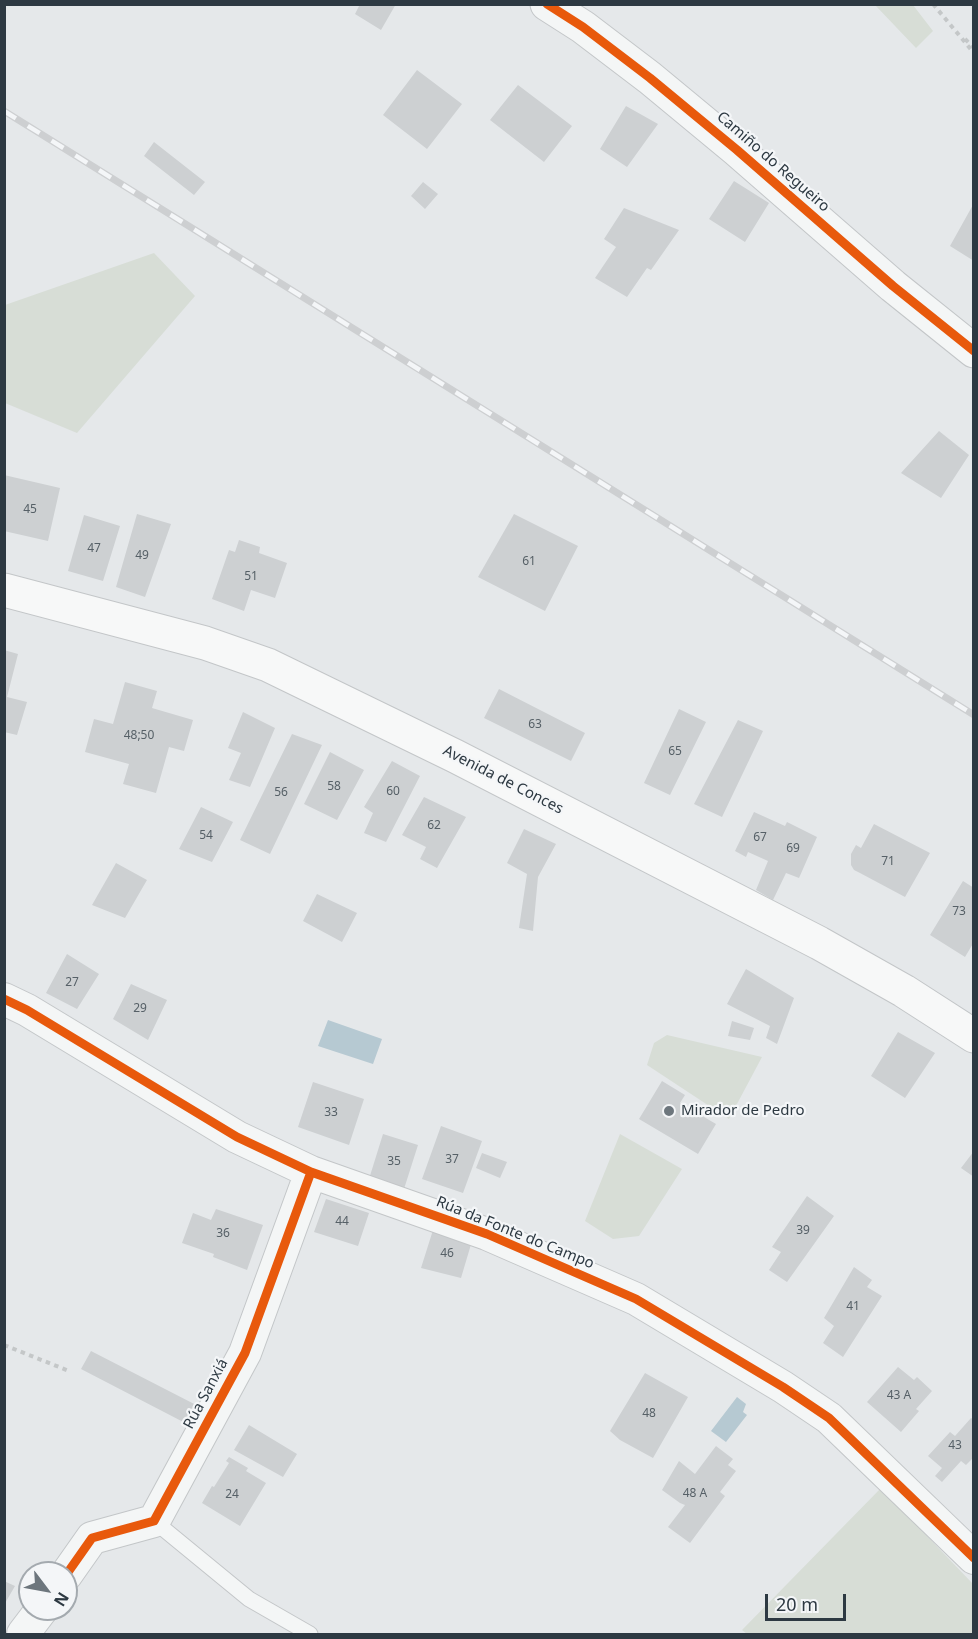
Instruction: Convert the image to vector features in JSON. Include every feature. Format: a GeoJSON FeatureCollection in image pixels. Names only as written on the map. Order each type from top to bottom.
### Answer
{"type":"FeatureCollection","features":[{"type":"Feature","properties":{"kind":"main road","name":"Avenida de Conces"},"geometry":{"type":"LineString","coordinates":[[4,590],[206,643],[268,665],[455,756],[819,943],[904,991],[974,1036]]}},
{"type":"Feature","properties":{"kind":"street","name":"Camiño do Regueiro"},"geometry":{"type":"LineString","coordinates":[[547,4],[583,27],[650,78],[737,150],[893,286],[974,351]]}},
{"type":"Feature","properties":{"kind":"street","name":"Rúa da Fonte do Campo"},"geometry":{"type":"LineString","coordinates":[[4,999],[27,1010],[237,1137],[311,1172],[487,1234],[636,1299],[783,1387],[829,1418],[974,1558]]}},
{"type":"Feature","properties":{"kind":"street","name":"Rúa Sanxiá"},"geometry":{"type":"LineString","coordinates":[[154,1521],[245,1353],[311,1172]]}},
{"type":"Feature","properties":{"kind":"street"},"geometry":{"type":"LineString","coordinates":[[76,1561],[92,1538],[154,1521]]}},
{"type":"Feature","properties":{"kind":"street"},"geometry":{"type":"LineString","coordinates":[[23,1635],[33,1621]]}},
{"type":"Feature","properties":{"kind":"lane"},"geometry":{"type":"LineString","coordinates":[[154,1521],[249,1599],[310,1635]]}},
{"type":"Feature","properties":{"kind":"path"},"geometry":{"type":"LineString","coordinates":[[934,4],[974,48]]}},
{"type":"Feature","properties":{"kind":"path"},"geometry":{"type":"LineString","coordinates":[[934,4],[974,53]]}},
{"type":"Feature","properties":{"kind":"path"},"geometry":{"type":"LineString","coordinates":[[4,1345],[69,1371]]}},
{"type":"Feature","properties":{"kind":"shaded area"},"geometry":{"type":"Polygon","coordinates":[[[875,5],[913,5],[933,31],[916,48],[875,5]]]}},
{"type":"Feature","properties":{"kind":"shaded area"},"geometry":{"type":"Polygon","coordinates":[[[154,253],[195,296],[77,433],[5,403],[5,305],[154,253]]]}},
{"type":"Feature","properties":{"kind":"shaded area"},"geometry":{"type":"Polygon","coordinates":[[[667,1035],[762,1057],[729,1119],[647,1065],[654,1043],[667,1035]]]}},
{"type":"Feature","properties":{"kind":"shaded area"},"geometry":{"type":"Polygon","coordinates":[[[620,1134],[682,1169],[639,1236],[613,1239],[585,1221],[620,1134]]]}},
{"type":"Feature","properties":{"kind":"shaded area"},"geometry":{"type":"Polygon","coordinates":[[[881,1488],[973,1584],[973,1634],[747,1634],[742,1630],[881,1488]]]}},
{"type":"Feature","properties":{"kind":"water"},"geometry":{"type":"Polygon","coordinates":[[[328,1020],[382,1039],[373,1064],[318,1046],[328,1020]]]}},
{"type":"Feature","properties":{"kind":"water"},"geometry":{"type":"Polygon","coordinates":[[[737,1397],[746,1404],[743,1412],[747,1415],[726,1442],[711,1431],[737,1397]]]}},
{"type":"Feature","properties":{"kind":"building"},"geometry":{"type":"Polygon","coordinates":[[[360,4],[396,4],[381,30],[355,14],[360,4]]]}},
{"type":"Feature","properties":{"kind":"building"},"geometry":{"type":"Polygon","coordinates":[[[417,70],[462,104],[427,149],[383,115],[417,70]]]}},
{"type":"Feature","properties":{"kind":"building"},"geometry":{"type":"Polygon","coordinates":[[[518,85],[572,126],[544,162],[490,120],[518,85]]]}},
{"type":"Feature","properties":{"kind":"building"},"geometry":{"type":"Polygon","coordinates":[[[626,106],[658,124],[627,167],[600,149],[626,106]]]}},
{"type":"Feature","properties":{"kind":"building"},"geometry":{"type":"Polygon","coordinates":[[[154,142],[205,182],[194,195],[144,156],[154,142]]]}},
{"type":"Feature","properties":{"kind":"building"},"geometry":{"type":"Polygon","coordinates":[[[734,181],[769,203],[745,242],[709,219],[734,181]]]}},
{"type":"Feature","properties":{"kind":"building"},"geometry":{"type":"Polygon","coordinates":[[[423,182],[438,194],[425,209],[411,196],[423,182]]]}},
{"type":"Feature","properties":{"kind":"building"},"geometry":{"type":"Polygon","coordinates":[[[974,203],[974,261],[950,246],[974,203]]]}},
{"type":"Feature","properties":{"kind":"building"},"geometry":{"type":"Polygon","coordinates":[[[624,208],[679,230],[651,270],[647,268],[627,297],[595,278],[616,247],[604,239],[624,208]]]}},
{"type":"Feature","properties":{"kind":"building"},"geometry":{"type":"Polygon","coordinates":[[[939,431],[969,455],[941,498],[901,473],[939,431]]]}},
{"type":"Feature","properties":{"kind":"building"},"geometry":{"type":"Polygon","coordinates":[[[4,475],[60,488],[48,541],[4,531],[4,475]]]}},
{"type":"Feature","properties":{"kind":"building"},"geometry":{"type":"Polygon","coordinates":[[[137,514],[171,524],[145,597],[116,587],[137,514]]]}},
{"type":"Feature","properties":{"kind":"building"},"geometry":{"type":"Polygon","coordinates":[[[514,514],[578,546],[545,611],[478,577],[514,514]]]}},
{"type":"Feature","properties":{"kind":"building"},"geometry":{"type":"Polygon","coordinates":[[[84,515],[120,526],[103,581],[68,571],[84,515]]]}},
{"type":"Feature","properties":{"kind":"building"},"geometry":{"type":"Polygon","coordinates":[[[239,540],[260,547],[259,553],[287,563],[275,598],[251,590],[244,611],[212,599],[229,550],[235,552],[239,540]]]}},
{"type":"Feature","properties":{"kind":"building"},"geometry":{"type":"Polygon","coordinates":[[[4,650],[18,654],[7,697],[27,702],[17,735],[4,732],[4,650]]]}},
{"type":"Feature","properties":{"kind":"building"},"geometry":{"type":"Polygon","coordinates":[[[125,682],[157,691],[152,708],[193,720],[184,751],[169,747],[156,793],[123,784],[129,764],[85,752],[94,719],[113,724],[125,682]]]}},
{"type":"Feature","properties":{"kind":"building"},"geometry":{"type":"Polygon","coordinates":[[[499,689],[585,733],[571,761],[484,718],[499,689]]]}},
{"type":"Feature","properties":{"kind":"building"},"geometry":{"type":"Polygon","coordinates":[[[679,709],[706,722],[670,795],[644,783],[679,709]]]}},
{"type":"Feature","properties":{"kind":"building"},"geometry":{"type":"Polygon","coordinates":[[[243,712],[275,728],[250,787],[229,780],[241,753],[228,748],[243,712]]]}},
{"type":"Feature","properties":{"kind":"building"},"geometry":{"type":"Polygon","coordinates":[[[738,720],[763,731],[722,817],[694,804],[738,720]]]}},
{"type":"Feature","properties":{"kind":"building"},"geometry":{"type":"Polygon","coordinates":[[[292,734],[322,745],[270,854],[240,840],[292,734]]]}},
{"type":"Feature","properties":{"kind":"building"},"geometry":{"type":"Polygon","coordinates":[[[330,752],[364,770],[337,820],[304,804],[330,752]]]}},
{"type":"Feature","properties":{"kind":"building"},"geometry":{"type":"Polygon","coordinates":[[[392,761],[420,776],[386,842],[364,833],[373,813],[364,807],[392,761]]]}},
{"type":"Feature","properties":{"kind":"building"},"geometry":{"type":"Polygon","coordinates":[[[424,797],[466,817],[437,868],[420,859],[426,847],[402,835],[424,797]]]}},
{"type":"Feature","properties":{"kind":"building"},"geometry":{"type":"Polygon","coordinates":[[[201,807],[233,822],[212,862],[179,849],[201,807]]]}},
{"type":"Feature","properties":{"kind":"building"},"geometry":{"type":"Polygon","coordinates":[[[754,812],[785,826],[787,822],[817,837],[799,878],[786,873],[773,900],[756,890],[768,861],[748,852],[746,857],[735,851],[754,812]]]}},
{"type":"Feature","properties":{"kind":"building"},"geometry":{"type":"Polygon","coordinates":[[[874,824],[930,853],[905,897],[854,870],[851,865],[851,854],[856,845],[861,848],[874,824]]]}},
{"type":"Feature","properties":{"kind":"building"},"geometry":{"type":"Polygon","coordinates":[[[524,829],[556,844],[538,877],[533,931],[519,928],[527,874],[507,863],[524,829]]]}},
{"type":"Feature","properties":{"kind":"building"},"geometry":{"type":"Polygon","coordinates":[[[116,863],[147,880],[125,918],[92,905],[116,863]]]}},
{"type":"Feature","properties":{"kind":"building"},"geometry":{"type":"Polygon","coordinates":[[[963,881],[974,888],[974,942],[965,957],[930,935],[963,881]]]}},
{"type":"Feature","properties":{"kind":"building"},"geometry":{"type":"Polygon","coordinates":[[[317,894],[357,913],[342,942],[303,921],[317,894]]]}},
{"type":"Feature","properties":{"kind":"building"},"geometry":{"type":"Polygon","coordinates":[[[67,954],[99,974],[77,1009],[46,993],[67,954]]]}},
{"type":"Feature","properties":{"kind":"building"},"geometry":{"type":"Polygon","coordinates":[[[746,969],[794,998],[777,1044],[766,1038],[770,1026],[727,1004],[746,969]]]}},
{"type":"Feature","properties":{"kind":"building"},"geometry":{"type":"Polygon","coordinates":[[[131,984],[167,1000],[148,1040],[113,1019],[131,984]]]}},
{"type":"Feature","properties":{"kind":"building"},"geometry":{"type":"Polygon","coordinates":[[[732,1021],[754,1028],[750,1040],[728,1036],[732,1021]]]}},
{"type":"Feature","properties":{"kind":"building"},"geometry":{"type":"Polygon","coordinates":[[[898,1032],[935,1053],[905,1098],[871,1076],[898,1032]]]}},
{"type":"Feature","properties":{"kind":"building","name":"Mirador de Pedro"},"geometry":{"type":"Polygon","coordinates":[[[662,1081],[685,1095],[680,1103],[716,1124],[698,1154],[639,1119],[662,1081]]]}},
{"type":"Feature","properties":{"kind":"building"},"geometry":{"type":"Polygon","coordinates":[[[313,1082],[364,1099],[349,1145],[298,1127],[313,1082]]]}},
{"type":"Feature","properties":{"kind":"building"},"geometry":{"type":"Polygon","coordinates":[[[441,1126],[482,1141],[463,1193],[422,1179],[441,1126]]]}},
{"type":"Feature","properties":{"kind":"building"},"geometry":{"type":"Polygon","coordinates":[[[383,1134],[418,1145],[404,1189],[369,1179],[383,1134]]]}},
{"type":"Feature","properties":{"kind":"building"},"geometry":{"type":"Polygon","coordinates":[[[974,1151],[974,1177],[961,1168],[974,1151]]]}},
{"type":"Feature","properties":{"kind":"building"},"geometry":{"type":"Polygon","coordinates":[[[482,1153],[507,1162],[500,1178],[476,1168],[482,1153]]]}},
{"type":"Feature","properties":{"kind":"building"},"geometry":{"type":"Polygon","coordinates":[[[807,1196],[834,1216],[787,1282],[769,1270],[781,1252],[772,1247],[807,1196]]]}},
{"type":"Feature","properties":{"kind":"building"},"geometry":{"type":"Polygon","coordinates":[[[326,1199],[369,1213],[358,1246],[314,1232],[326,1199]]]}},
{"type":"Feature","properties":{"kind":"building"},"geometry":{"type":"Polygon","coordinates":[[[216,1209],[263,1225],[247,1270],[213,1257],[214,1254],[182,1243],[193,1213],[211,1220],[216,1209]]]}},
{"type":"Feature","properties":{"kind":"building"},"geometry":{"type":"Polygon","coordinates":[[[433,1230],[472,1241],[461,1278],[421,1268],[433,1230]]]}},
{"type":"Feature","properties":{"kind":"building"},"geometry":{"type":"Polygon","coordinates":[[[854,1267],[872,1280],[867,1287],[882,1296],[843,1357],[823,1343],[834,1326],[824,1318],[854,1267]]]}},
{"type":"Feature","properties":{"kind":"building"},"geometry":{"type":"Polygon","coordinates":[[[91,1351],[202,1408],[191,1426],[81,1369],[91,1351]]]}},
{"type":"Feature","properties":{"kind":"building"},"geometry":{"type":"Polygon","coordinates":[[[898,1367],[914,1380],[917,1377],[932,1391],[916,1409],[919,1411],[901,1432],[867,1402],[898,1367]]]}},
{"type":"Feature","properties":{"kind":"building"},"geometry":{"type":"Polygon","coordinates":[[[645,1373],[688,1397],[653,1458],[620,1440],[610,1431],[645,1373]]]}},
{"type":"Feature","properties":{"kind":"building"},"geometry":{"type":"Polygon","coordinates":[[[971,1418],[974,1420],[974,1457],[966,1465],[961,1461],[942,1482],[935,1476],[942,1468],[928,1456],[950,1432],[955,1436],[971,1418]]]}},
{"type":"Feature","properties":{"kind":"building"},"geometry":{"type":"Polygon","coordinates":[[[249,1425],[297,1454],[283,1477],[234,1450],[249,1425]]]}},
{"type":"Feature","properties":{"kind":"building"},"geometry":{"type":"Polygon","coordinates":[[[716,1446],[733,1459],[728,1465],[736,1471],[720,1492],[725,1496],[690,1543],[668,1527],[685,1505],[662,1490],[679,1461],[695,1474],[716,1446]]]}},
{"type":"Feature","properties":{"kind":"building"},"geometry":{"type":"Polygon","coordinates":[[[229,1457],[248,1468],[246,1471],[266,1483],[240,1526],[202,1503],[229,1463],[226,1461],[229,1457]]]}},
{"type":"Feature","properties":{"kind":"building"},"geometry":{"type":"Polygon","coordinates":[[[4,1581],[15,1586],[4,1605],[4,1581]]]}},
{"type":"Feature","properties":{"kind":"railway"},"geometry":{"type":"LineString","coordinates":[[4,111],[974,715]]}},
{"type":"Feature","properties":{"kind":"cycle path"},"geometry":{"type":"LineString","coordinates":[[547,4],[583,27],[650,78],[737,150],[893,286],[974,351]]}},
{"type":"Feature","properties":{"kind":"cycle path"},"geometry":{"type":"LineString","coordinates":[[4,999],[27,1010],[237,1137],[311,1172],[487,1234],[636,1299],[783,1387],[829,1418],[974,1558]]}},
{"type":"Feature","properties":{"kind":"cycle path"},"geometry":{"type":"LineString","coordinates":[[76,1561],[92,1538],[154,1521],[245,1353],[311,1172]]}},
{"type":"Feature","properties":{"kind":"place","name":"Mirador de Pedro"},"geometry":{"type":"Point","coordinates":[669,1111]}}]}
